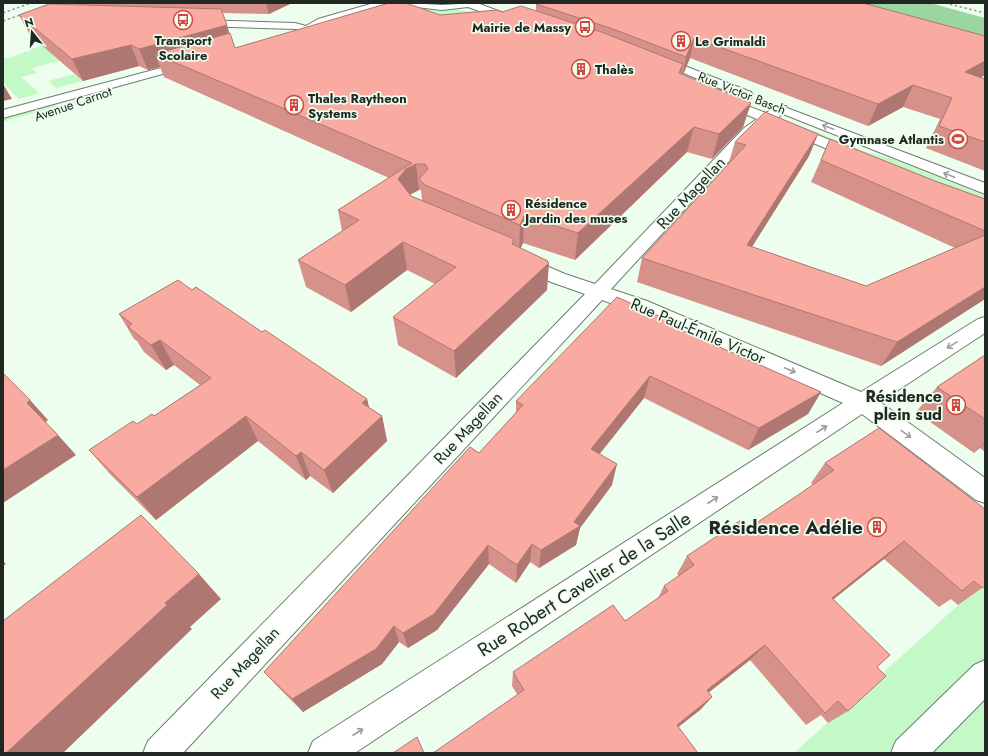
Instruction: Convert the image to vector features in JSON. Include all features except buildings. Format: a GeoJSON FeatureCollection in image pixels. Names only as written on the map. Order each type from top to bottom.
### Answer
{"type":"FeatureCollection","features":[{"type":"Feature","properties":{"kind":"street"},"geometry":{"type":"LineString","coordinates":[[187,23],[294,26],[309,28],[322,21],[385,3]]}},
{"type":"Feature","properties":{"kind":"street"},"geometry":{"type":"LineString","coordinates":[[278,38],[309,28],[350,21],[414,4],[443,7],[470,3],[524,24]]}},
{"type":"Feature","properties":{"kind":"street","name":"Rue Victor Basch"},"geometry":{"type":"LineString","coordinates":[[649,55],[755,99]]}},
{"type":"Feature","properties":{"kind":"street","name":"Avenue Carnot"},"geometry":{"type":"LineString","coordinates":[[3,114],[141,78],[205,59]]}},
{"type":"Feature","properties":{"kind":"street","name":"Avenue Carnot"},"geometry":{"type":"LineString","coordinates":[[3,126],[70,106],[127,85],[141,78]]}},
{"type":"Feature","properties":{"kind":"street","name":"Rue Victor Basch"},"geometry":{"type":"LineString","coordinates":[[704,93],[772,110],[985,189]]}},
{"type":"Feature","properties":{"kind":"street","name":"Rue Victor Basch"},"geometry":{"type":"LineString","coordinates":[[772,110],[870,161]]}},
{"type":"Feature","properties":{"kind":"street","name":"Rue Magellan"},"geometry":{"type":"LineString","coordinates":[[160,753],[748,131],[772,110]]}},
{"type":"Feature","properties":{"kind":"street","name":"Rue Paul-Émile Victor"},"geometry":{"type":"LineString","coordinates":[[508,256],[558,278],[640,306],[864,402],[985,492]]}},
{"type":"Feature","properties":{"kind":"street","name":"Rue Robert Cavelier de la Salle"},"geometry":{"type":"LineString","coordinates":[[325,753],[864,402],[892,382],[985,324]]}},
{"type":"Feature","properties":{"kind":"street"},"geometry":{"type":"LineString","coordinates":[[908,753],[985,676]]}},
{"type":"Feature","properties":{"kind":"green space"},"geometry":{"type":"Polygon","coordinates":[[[859,3],[930,3],[985,18],[985,36],[859,3]]]}},
{"type":"Feature","properties":{"kind":"green space"},"geometry":{"type":"Polygon","coordinates":[[[416,8],[451,9],[472,12],[439,15],[416,8]]]}},
{"type":"Feature","properties":{"kind":"green space"},"geometry":{"type":"Polygon","coordinates":[[[77,31],[135,41],[32,68],[37,73],[21,77],[39,93],[19,99],[3,83],[3,58],[10,58],[77,31]]]}},
{"type":"Feature","properties":{"kind":"green space"},"geometry":{"type":"Polygon","coordinates":[[[74,74],[83,81],[56,88],[48,81],[74,74]]]}},
{"type":"Feature","properties":{"kind":"green space"},"geometry":{"type":"Polygon","coordinates":[[[53,103],[57,106],[3,122],[3,117],[53,103]]]}},
{"type":"Feature","properties":{"kind":"green space"},"geometry":{"type":"Polygon","coordinates":[[[814,131],[866,152],[893,159],[985,196],[985,203],[811,132],[814,131]]]}},
{"type":"Feature","properties":{"kind":"green space"},"geometry":{"type":"Polygon","coordinates":[[[985,581],[985,753],[794,753],[985,581]]]}},
{"type":"Feature","properties":{"kind":"railway"},"geometry":{"type":"LineString","coordinates":[[3,13],[31,3]]}},
{"type":"Feature","properties":{"kind":"railway"},"geometry":{"type":"LineString","coordinates":[[3,21],[55,3]]}},
{"type":"Feature","properties":{"kind":"railway"},"geometry":{"type":"LineString","coordinates":[[945,3],[985,13]]}},
{"type":"Feature","properties":{"kind":"place","name":"Transport Scolaire"},"geometry":{"type":"Point","coordinates":[183,20]}},
{"type":"Feature","properties":{"kind":"place","name":"Mairie de Massy"},"geometry":{"type":"Point","coordinates":[585,27]}},
{"type":"Feature","properties":{"kind":"place","name":"Le Grimaldi"},"geometry":{"type":"Point","coordinates":[681,41]}},
{"type":"Feature","properties":{"kind":"place","name":"Thalès"},"geometry":{"type":"Point","coordinates":[581,69]}},
{"type":"Feature","properties":{"kind":"place","name":"Thales Raytheon Systems"},"geometry":{"type":"Point","coordinates":[294,105]}},
{"type":"Feature","properties":{"kind":"place","name":"Gymnase Atlantis"},"geometry":{"type":"Point","coordinates":[958,139]}},
{"type":"Feature","properties":{"kind":"place","name":"Résidence Jardin des muses"},"geometry":{"type":"Point","coordinates":[511,210]}},
{"type":"Feature","properties":{"kind":"place","name":"Résidence plein sud"},"geometry":{"type":"Point","coordinates":[956,405]}},
{"type":"Feature","properties":{"kind":"place","name":"Résidence Adélie"},"geometry":{"type":"Point","coordinates":[877,527]}}]}
